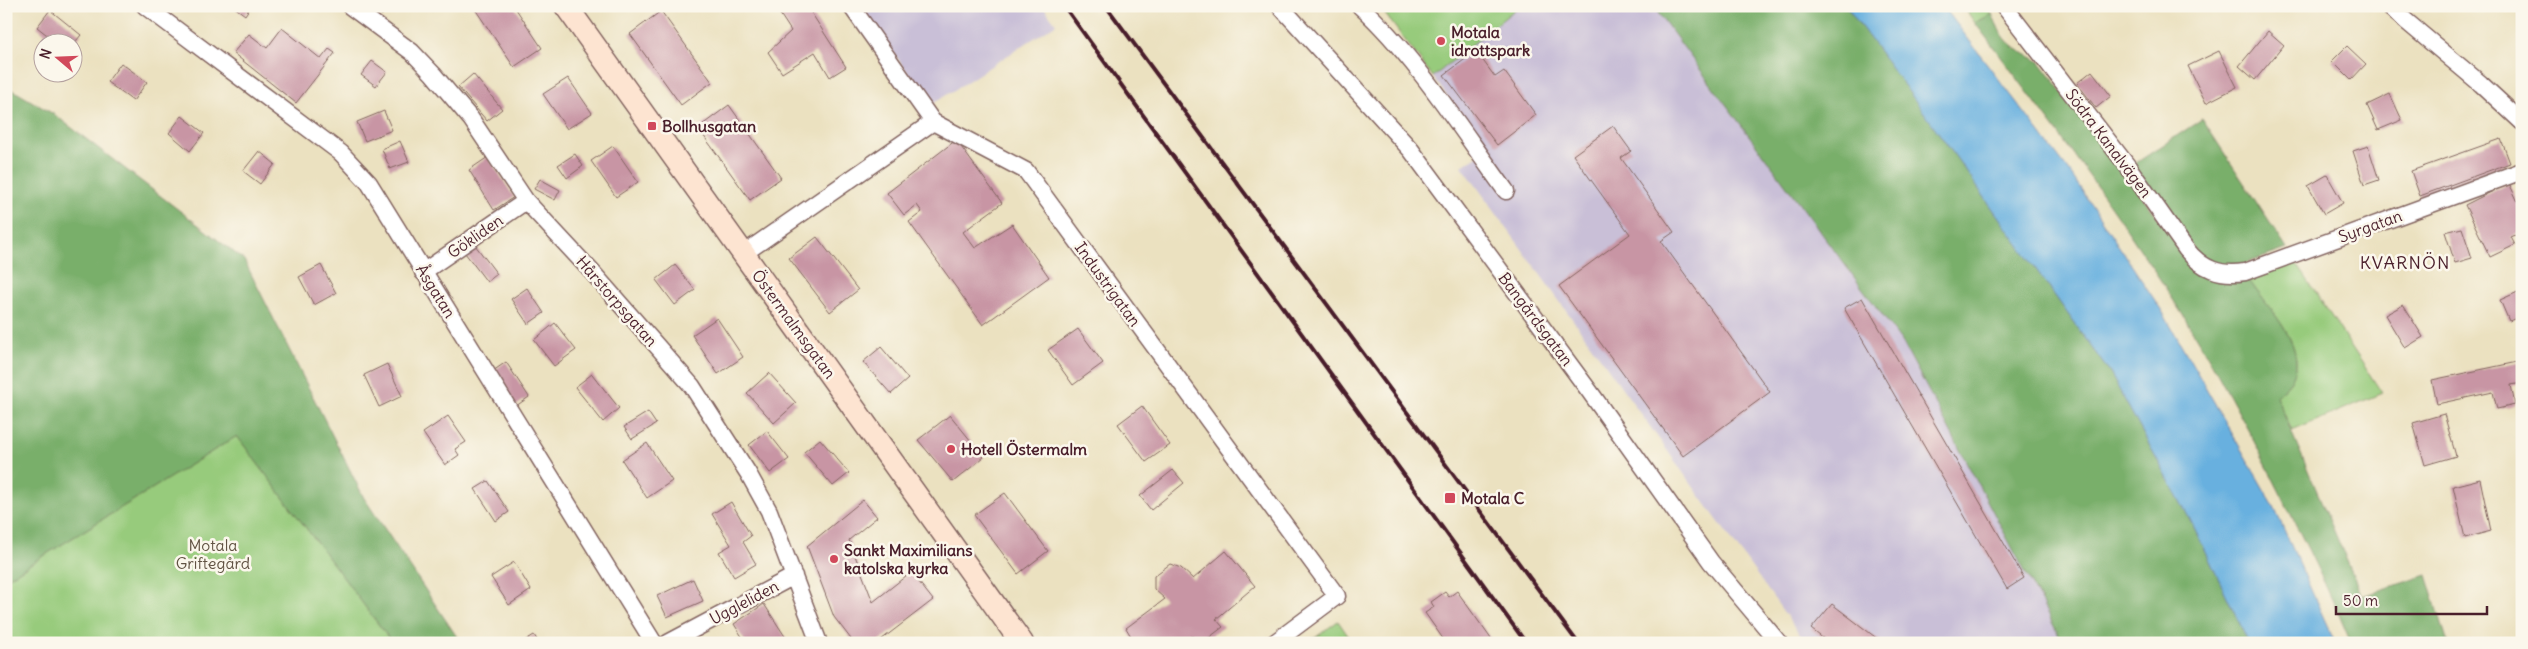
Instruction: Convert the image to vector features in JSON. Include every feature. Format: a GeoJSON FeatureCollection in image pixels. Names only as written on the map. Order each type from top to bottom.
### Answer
{"type":"FeatureCollection","features":[{"type":"Feature","properties":{"kind":"street","name":"Åsgatan"},"geometry":{"type":"LineString","coordinates":[[145,6],[354,165],[369,183],[654,643]]}},
{"type":"Feature","properties":{"kind":"street","name":"Hårstorpsgatan"},"geometry":{"type":"LineString","coordinates":[[350,6],[412,52],[433,74],[470,120],[526,201],[593,273],[692,386],[748,473],[769,511],[819,643]]}},
{"type":"Feature","properties":{"kind":"street","name":"Östermalmsgatan"},"geometry":{"type":"LineString","coordinates":[[566,6],[1022,643]]}},
{"type":"Feature","properties":{"kind":"street","name":"Industrigatan"},"geometry":{"type":"LineString","coordinates":[[851,6],[933,122],[1026,171],[1337,596],[1274,643]]}},
{"type":"Feature","properties":{"kind":"street","name":"Bangårdsgatan"},"geometry":{"type":"LineString","coordinates":[[1280,6],[1411,150],[1590,392],[1711,562],[1779,643]]}},
{"type":"Feature","properties":{"kind":"street"},"geometry":{"type":"LineString","coordinates":[[1360,6],[1376,20],[1409,60],[1506,191]]}},
{"type":"Feature","properties":{"kind":"street","name":"Södra Kanalvägen"},"geometry":{"type":"LineString","coordinates":[[2004,6],[2129,168],[2186,250],[2195,260],[2218,273]]}},
{"type":"Feature","properties":{"kind":"street"},"geometry":{"type":"LineString","coordinates":[[2388,6],[2474,78],[2522,122]]}},
{"type":"Feature","properties":{"kind":"street"},"geometry":{"type":"LineString","coordinates":[[743,254],[933,122]]}},
{"type":"Feature","properties":{"kind":"street","name":"Syrgatan"},"geometry":{"type":"LineString","coordinates":[[2218,273],[2245,272],[2522,171]]}},
{"type":"Feature","properties":{"kind":"street","name":"Gökliden"},"geometry":{"type":"LineString","coordinates":[[423,272],[526,201]]}},
{"type":"Feature","properties":{"kind":"street","name":"Uggleliden"},"geometry":{"type":"LineString","coordinates":[[668,643],[794,576]]}},
{"type":"Feature","properties":{"kind":"shaded area"},"geometry":{"type":"Polygon","coordinates":[[[860,6],[1043,6],[1056,24],[931,105],[860,6]]]}},
{"type":"Feature","properties":{"kind":"shaded area"},"geometry":{"type":"Polygon","coordinates":[[[1519,6],[1653,6],[1903,343],[2063,643],[1806,643],[1462,166],[1486,150],[1433,77],[1519,6]]]}},
{"type":"Feature","properties":{"kind":"green space","name":"Motala idrottspark"},"geometry":{"type":"Polygon","coordinates":[[[1379,6],[1519,6],[1433,77],[1379,6]]]}},
{"type":"Feature","properties":{"kind":"green space"},"geometry":{"type":"Polygon","coordinates":[[[1653,6],[1846,6],[2110,373],[2193,525],[2249,643],[2063,643],[1903,343],[1653,6]]]}},
{"type":"Feature","properties":{"kind":"green space"},"geometry":{"type":"Polygon","coordinates":[[[1963,6],[1987,6],[1992,14],[1975,23],[1963,6]]]}},
{"type":"Feature","properties":{"kind":"green space"},"geometry":{"type":"Polygon","coordinates":[[[1992,14],[2001,32],[2010,44],[2040,62],[2198,270],[2222,279],[2247,277],[2284,327],[2295,355],[2295,369],[2290,382],[2276,396],[2362,596],[2427,575],[2448,643],[2351,643],[2319,571],[2267,467],[2219,376],[2183,316],[2143,253],[2096,186],[2049,120],[1975,23],[1992,14]]]}},
{"type":"Feature","properties":{"kind":"green space"},"geometry":{"type":"Polygon","coordinates":[[[6,86],[55,115],[244,260],[364,498],[461,643],[390,643],[388,637],[237,436],[6,579],[6,86]]]}},
{"type":"Feature","properties":{"kind":"green space"},"geometry":{"type":"Polygon","coordinates":[[[2202,119],[2287,249],[2227,270],[2202,260],[2133,165],[2202,119]]]}},
{"type":"Feature","properties":{"kind":"green space"},"geometry":{"type":"Polygon","coordinates":[[[2293,258],[2382,393],[2292,431],[2276,396],[2290,382],[2295,369],[2295,355],[2291,341],[2284,327],[2247,277],[2293,258]]]}},
{"type":"Feature","properties":{"kind":"green space","name":"Motala Griftegård"},"geometry":{"type":"Polygon","coordinates":[[[237,436],[388,637],[390,643],[6,643],[6,579],[237,436]]]}},
{"type":"Feature","properties":{"kind":"green space"},"geometry":{"type":"Polygon","coordinates":[[[1338,621],[1353,643],[1308,643],[1338,621]]]}},
{"type":"Feature","properties":{"kind":"water"},"geometry":{"type":"Polygon","coordinates":[[[1846,6],[1943,6],[2069,171],[2162,311],[2273,505],[2335,643],[2249,643],[2193,525],[2110,373],[1846,6]]]}},
{"type":"Feature","properties":{"kind":"building"},"geometry":{"type":"Polygon","coordinates":[[[233,6],[251,6],[245,15],[233,6]]]}},
{"type":"Feature","properties":{"kind":"building"},"geometry":{"type":"Polygon","coordinates":[[[371,6],[389,6],[382,15],[371,6]]]}},
{"type":"Feature","properties":{"kind":"building"},"geometry":{"type":"Polygon","coordinates":[[[473,6],[514,6],[542,48],[514,67],[473,6]]]}},
{"type":"Feature","properties":{"kind":"building"},"geometry":{"type":"Polygon","coordinates":[[[785,6],[807,6],[846,67],[830,77],[815,52],[782,73],[768,52],[791,31],[778,11],[785,6]]]}},
{"type":"Feature","properties":{"kind":"building"},"geometry":{"type":"Polygon","coordinates":[[[50,10],[77,32],[43,32],[37,27],[50,10]]]}},
{"type":"Feature","properties":{"kind":"building"},"geometry":{"type":"Polygon","coordinates":[[[661,11],[712,82],[681,105],[630,34],[661,11]]]}},
{"type":"Feature","properties":{"kind":"building"},"geometry":{"type":"Polygon","coordinates":[[[282,28],[321,59],[329,49],[335,53],[296,103],[233,53],[249,34],[267,48],[282,28]]]}},
{"type":"Feature","properties":{"kind":"building"},"geometry":{"type":"Polygon","coordinates":[[[2268,31],[2284,45],[2255,80],[2239,66],[2268,31]]]}},
{"type":"Feature","properties":{"kind":"building"},"geometry":{"type":"Polygon","coordinates":[[[2347,46],[2366,64],[2351,80],[2332,61],[2347,46]]]}},
{"type":"Feature","properties":{"kind":"building"},"geometry":{"type":"Polygon","coordinates":[[[1476,51],[1495,77],[1504,71],[1536,115],[1497,145],[1444,75],[1476,51]]]}},
{"type":"Feature","properties":{"kind":"building"},"geometry":{"type":"Polygon","coordinates":[[[2219,51],[2237,87],[2206,103],[2188,66],[2219,51]]]}},
{"type":"Feature","properties":{"kind":"building"},"geometry":{"type":"Polygon","coordinates":[[[372,61],[387,72],[376,86],[361,75],[372,61]]]}},
{"type":"Feature","properties":{"kind":"building"},"geometry":{"type":"Polygon","coordinates":[[[121,63],[147,82],[133,101],[107,82],[121,63]]]}},
{"type":"Feature","properties":{"kind":"building"},"geometry":{"type":"Polygon","coordinates":[[[2092,71],[2111,96],[2096,108],[2077,83],[2092,71]]]}},
{"type":"Feature","properties":{"kind":"building"},"geometry":{"type":"Polygon","coordinates":[[[473,74],[502,109],[487,121],[458,87],[473,74]]]}},
{"type":"Feature","properties":{"kind":"building"},"geometry":{"type":"Polygon","coordinates":[[[568,78],[592,113],[567,129],[543,94],[568,78]]]}},
{"type":"Feature","properties":{"kind":"building"},"geometry":{"type":"Polygon","coordinates":[[[2390,94],[2402,120],[2378,130],[2367,105],[2390,94]]]}},
{"type":"Feature","properties":{"kind":"building"},"geometry":{"type":"Polygon","coordinates":[[[729,105],[781,178],[750,200],[698,128],[729,105]]]}},
{"type":"Feature","properties":{"kind":"building"},"geometry":{"type":"Polygon","coordinates":[[[384,111],[392,130],[365,141],[357,122],[384,111]]]}},
{"type":"Feature","properties":{"kind":"building"},"geometry":{"type":"Polygon","coordinates":[[[182,116],[204,133],[190,151],[169,133],[182,116]]]}},
{"type":"Feature","properties":{"kind":"building"},"geometry":{"type":"Polygon","coordinates":[[[1613,126],[1631,151],[1621,158],[1674,232],[1661,241],[1770,392],[1683,456],[1559,286],[1630,234],[1573,155],[1613,126]]]}},
{"type":"Feature","properties":{"kind":"building"},"geometry":{"type":"Polygon","coordinates":[[[2501,139],[2510,163],[2420,196],[2411,171],[2501,139]]]}},
{"type":"Feature","properties":{"kind":"building"},"geometry":{"type":"Polygon","coordinates":[[[956,140],[1002,203],[963,232],[975,248],[1012,224],[1049,277],[983,325],[909,222],[922,212],[917,205],[904,215],[887,193],[956,140]]]}},
{"type":"Feature","properties":{"kind":"building"},"geometry":{"type":"Polygon","coordinates":[[[400,141],[409,162],[390,169],[382,149],[400,141]]]}},
{"type":"Feature","properties":{"kind":"building"},"geometry":{"type":"Polygon","coordinates":[[[613,146],[638,182],[616,197],[591,161],[613,146]]]}},
{"type":"Feature","properties":{"kind":"building"},"geometry":{"type":"Polygon","coordinates":[[[2368,146],[2379,180],[2364,185],[2353,151],[2368,146]]]}},
{"type":"Feature","properties":{"kind":"building"},"geometry":{"type":"Polygon","coordinates":[[[259,151],[275,164],[260,184],[243,171],[259,151]]]}},
{"type":"Feature","properties":{"kind":"building"},"geometry":{"type":"Polygon","coordinates":[[[575,154],[583,166],[567,178],[558,165],[575,154]]]}},
{"type":"Feature","properties":{"kind":"building"},"geometry":{"type":"Polygon","coordinates":[[[488,157],[514,197],[494,210],[469,170],[488,157]]]}},
{"type":"Feature","properties":{"kind":"building"},"geometry":{"type":"Polygon","coordinates":[[[2327,175],[2343,203],[2324,214],[2308,186],[2327,175]]]}},
{"type":"Feature","properties":{"kind":"building"},"geometry":{"type":"Polygon","coordinates":[[[540,179],[560,190],[555,200],[534,189],[540,179]]]}},
{"type":"Feature","properties":{"kind":"building"},"geometry":{"type":"Polygon","coordinates":[[[2509,183],[2518,202],[2522,200],[2522,232],[2511,237],[2515,245],[2490,257],[2465,205],[2509,183]]]}},
{"type":"Feature","properties":{"kind":"building"},"geometry":{"type":"Polygon","coordinates":[[[2462,228],[2472,258],[2455,263],[2445,232],[2462,228]]]}},
{"type":"Feature","properties":{"kind":"building"},"geometry":{"type":"Polygon","coordinates":[[[817,237],[858,290],[830,312],[789,258],[817,237]]]}},
{"type":"Feature","properties":{"kind":"building"},"geometry":{"type":"Polygon","coordinates":[[[472,241],[497,274],[487,282],[462,249],[472,241]]]}},
{"type":"Feature","properties":{"kind":"building"},"geometry":{"type":"Polygon","coordinates":[[[321,265],[336,293],[314,305],[299,277],[321,265]]]}},
{"type":"Feature","properties":{"kind":"building"},"geometry":{"type":"Polygon","coordinates":[[[675,265],[695,290],[675,305],[656,280],[675,265]]]}},
{"type":"Feature","properties":{"kind":"building"},"geometry":{"type":"Polygon","coordinates":[[[527,288],[544,313],[528,324],[511,299],[527,288]]]}},
{"type":"Feature","properties":{"kind":"building"},"geometry":{"type":"Polygon","coordinates":[[[2520,291],[2522,316],[2509,321],[2500,300],[2520,291]]]}},
{"type":"Feature","properties":{"kind":"building"},"geometry":{"type":"Polygon","coordinates":[[[1862,298],[2024,578],[2007,589],[1844,308],[1862,298]]]}},
{"type":"Feature","properties":{"kind":"building"},"geometry":{"type":"Polygon","coordinates":[[[2403,305],[2423,337],[2405,348],[2385,315],[2403,305]]]}},
{"type":"Feature","properties":{"kind":"building"},"geometry":{"type":"Polygon","coordinates":[[[717,318],[743,357],[718,374],[692,335],[717,318]]]}},
{"type":"Feature","properties":{"kind":"building"},"geometry":{"type":"Polygon","coordinates":[[[555,323],[576,350],[554,366],[534,340],[555,323]]]}},
{"type":"Feature","properties":{"kind":"building"},"geometry":{"type":"Polygon","coordinates":[[[1078,329],[1103,363],[1073,385],[1048,350],[1078,329]]]}},
{"type":"Feature","properties":{"kind":"building"},"geometry":{"type":"Polygon","coordinates":[[[881,347],[908,379],[891,394],[863,362],[881,347]]]}},
{"type":"Feature","properties":{"kind":"building"},"geometry":{"type":"Polygon","coordinates":[[[2522,361],[2522,383],[2511,385],[2515,405],[2497,409],[2493,392],[2437,404],[2432,380],[2522,361]]]}},
{"type":"Feature","properties":{"kind":"building"},"geometry":{"type":"Polygon","coordinates":[[[506,362],[529,397],[516,406],[493,371],[506,362]]]}},
{"type":"Feature","properties":{"kind":"building"},"geometry":{"type":"Polygon","coordinates":[[[387,364],[402,396],[379,407],[364,375],[387,364]]]}},
{"type":"Feature","properties":{"kind":"building"},"geometry":{"type":"Polygon","coordinates":[[[769,373],[796,403],[774,423],[747,393],[769,373]]]}},
{"type":"Feature","properties":{"kind":"building"},"geometry":{"type":"Polygon","coordinates":[[[592,374],[619,408],[603,422],[575,387],[592,374]]]}},
{"type":"Feature","properties":{"kind":"building"},"geometry":{"type":"Polygon","coordinates":[[[1142,406],[1170,445],[1146,462],[1118,424],[1142,406]]]}},
{"type":"Feature","properties":{"kind":"building"},"geometry":{"type":"Polygon","coordinates":[[[648,412],[656,424],[632,439],[624,427],[648,412]]]}},
{"type":"Feature","properties":{"kind":"building"},"geometry":{"type":"Polygon","coordinates":[[[2444,414],[2456,456],[2425,465],[2413,423],[2444,414]]]}},
{"type":"Feature","properties":{"kind":"building","name":"Hotell Östermalm"},"geometry":{"type":"Polygon","coordinates":[[[950,415],[984,457],[953,482],[918,440],[950,415]]]}},
{"type":"Feature","properties":{"kind":"building"},"geometry":{"type":"Polygon","coordinates":[[[448,416],[466,442],[455,449],[459,455],[445,465],[423,433],[448,416]]]}},
{"type":"Feature","properties":{"kind":"building"},"geometry":{"type":"Polygon","coordinates":[[[767,431],[789,459],[770,473],[749,445],[767,431]]]}},
{"type":"Feature","properties":{"kind":"building"},"geometry":{"type":"Polygon","coordinates":[[[820,439],[849,473],[833,486],[804,452],[820,439]]]}},
{"type":"Feature","properties":{"kind":"building"},"geometry":{"type":"Polygon","coordinates":[[[647,443],[672,481],[647,498],[622,460],[647,443]]]}},
{"type":"Feature","properties":{"kind":"building"},"geometry":{"type":"Polygon","coordinates":[[[1173,470],[1184,483],[1151,510],[1140,496],[1173,470]]]}},
{"type":"Feature","properties":{"kind":"building"},"geometry":{"type":"Polygon","coordinates":[[[2480,479],[2491,531],[2465,538],[2453,486],[2480,479]]]}},
{"type":"Feature","properties":{"kind":"building"},"geometry":{"type":"Polygon","coordinates":[[[488,481],[509,512],[496,521],[475,489],[488,481]]]}},
{"type":"Feature","properties":{"kind":"building"},"geometry":{"type":"Polygon","coordinates":[[[1005,493],[1048,551],[1018,574],[974,515],[1005,493]]]}},
{"type":"Feature","properties":{"kind":"building","name":"Sankt Maximilians katolska kyrka"},"geometry":{"type":"Polygon","coordinates":[[[863,500],[877,517],[849,540],[873,602],[911,572],[933,600],[877,643],[854,643],[834,617],[807,546],[863,500]]]}},
{"type":"Feature","properties":{"kind":"building"},"geometry":{"type":"Polygon","coordinates":[[[731,502],[751,536],[743,542],[756,564],[734,577],[719,552],[731,545],[712,514],[731,502]]]}},
{"type":"Feature","properties":{"kind":"building"},"geometry":{"type":"Polygon","coordinates":[[[1226,551],[1255,586],[1216,619],[1223,627],[1202,643],[1199,643],[1192,636],[1183,643],[1135,643],[1126,628],[1165,599],[1154,589],[1154,576],[1170,564],[1181,568],[1193,579],[1226,551]]]}},
{"type":"Feature","properties":{"kind":"building"},"geometry":{"type":"Polygon","coordinates":[[[514,562],[531,590],[509,605],[491,577],[514,562]]]}},
{"type":"Feature","properties":{"kind":"building"},"geometry":{"type":"Polygon","coordinates":[[[693,579],[703,601],[667,617],[657,596],[693,579]]]}},
{"type":"Feature","properties":{"kind":"building"},"geometry":{"type":"Polygon","coordinates":[[[1457,591],[1494,643],[1446,643],[1425,613],[1434,607],[1431,602],[1445,592],[1449,597],[1457,591]]]}},
{"type":"Feature","properties":{"kind":"building"},"geometry":{"type":"Polygon","coordinates":[[[764,604],[786,638],[779,643],[746,643],[734,624],[764,604]]]}},
{"type":"Feature","properties":{"kind":"building"},"geometry":{"type":"Polygon","coordinates":[[[1832,604],[1883,643],[1829,643],[1811,629],[1832,604]]]}},
{"type":"Feature","properties":{"kind":"building"},"geometry":{"type":"Polygon","coordinates":[[[534,635],[539,643],[521,643],[534,635]]]}},
{"type":"Feature","properties":{"kind":"railway"},"geometry":{"type":"LineString","coordinates":[[1064,6],[1526,643]]}},
{"type":"Feature","properties":{"kind":"railway"},"geometry":{"type":"LineString","coordinates":[[1106,6],[1578,643]]}},
{"type":"Feature","properties":{"kind":"place","name":"Motala idrottspark"},"geometry":{"type":"Point","coordinates":[1441,41]}},
{"type":"Feature","properties":{"kind":"place","name":"Bollhusgatan"},"geometry":{"type":"Point","coordinates":[652,126]}},
{"type":"Feature","properties":{"kind":"place","name":"Hotell Östermalm"},"geometry":{"type":"Point","coordinates":[951,449]}},
{"type":"Feature","properties":{"kind":"place","name":"Motala C"},"geometry":{"type":"Point","coordinates":[1450,498]}},
{"type":"Feature","properties":{"kind":"place","name":"Sankt Maximilians katolska kyrka"},"geometry":{"type":"Point","coordinates":[834,559]}},
{"type":"Feature","properties":{"kind":"district","name":"KVARNÖN"},"geometry":{"type":"Point","coordinates":[2405,262]}}]}
